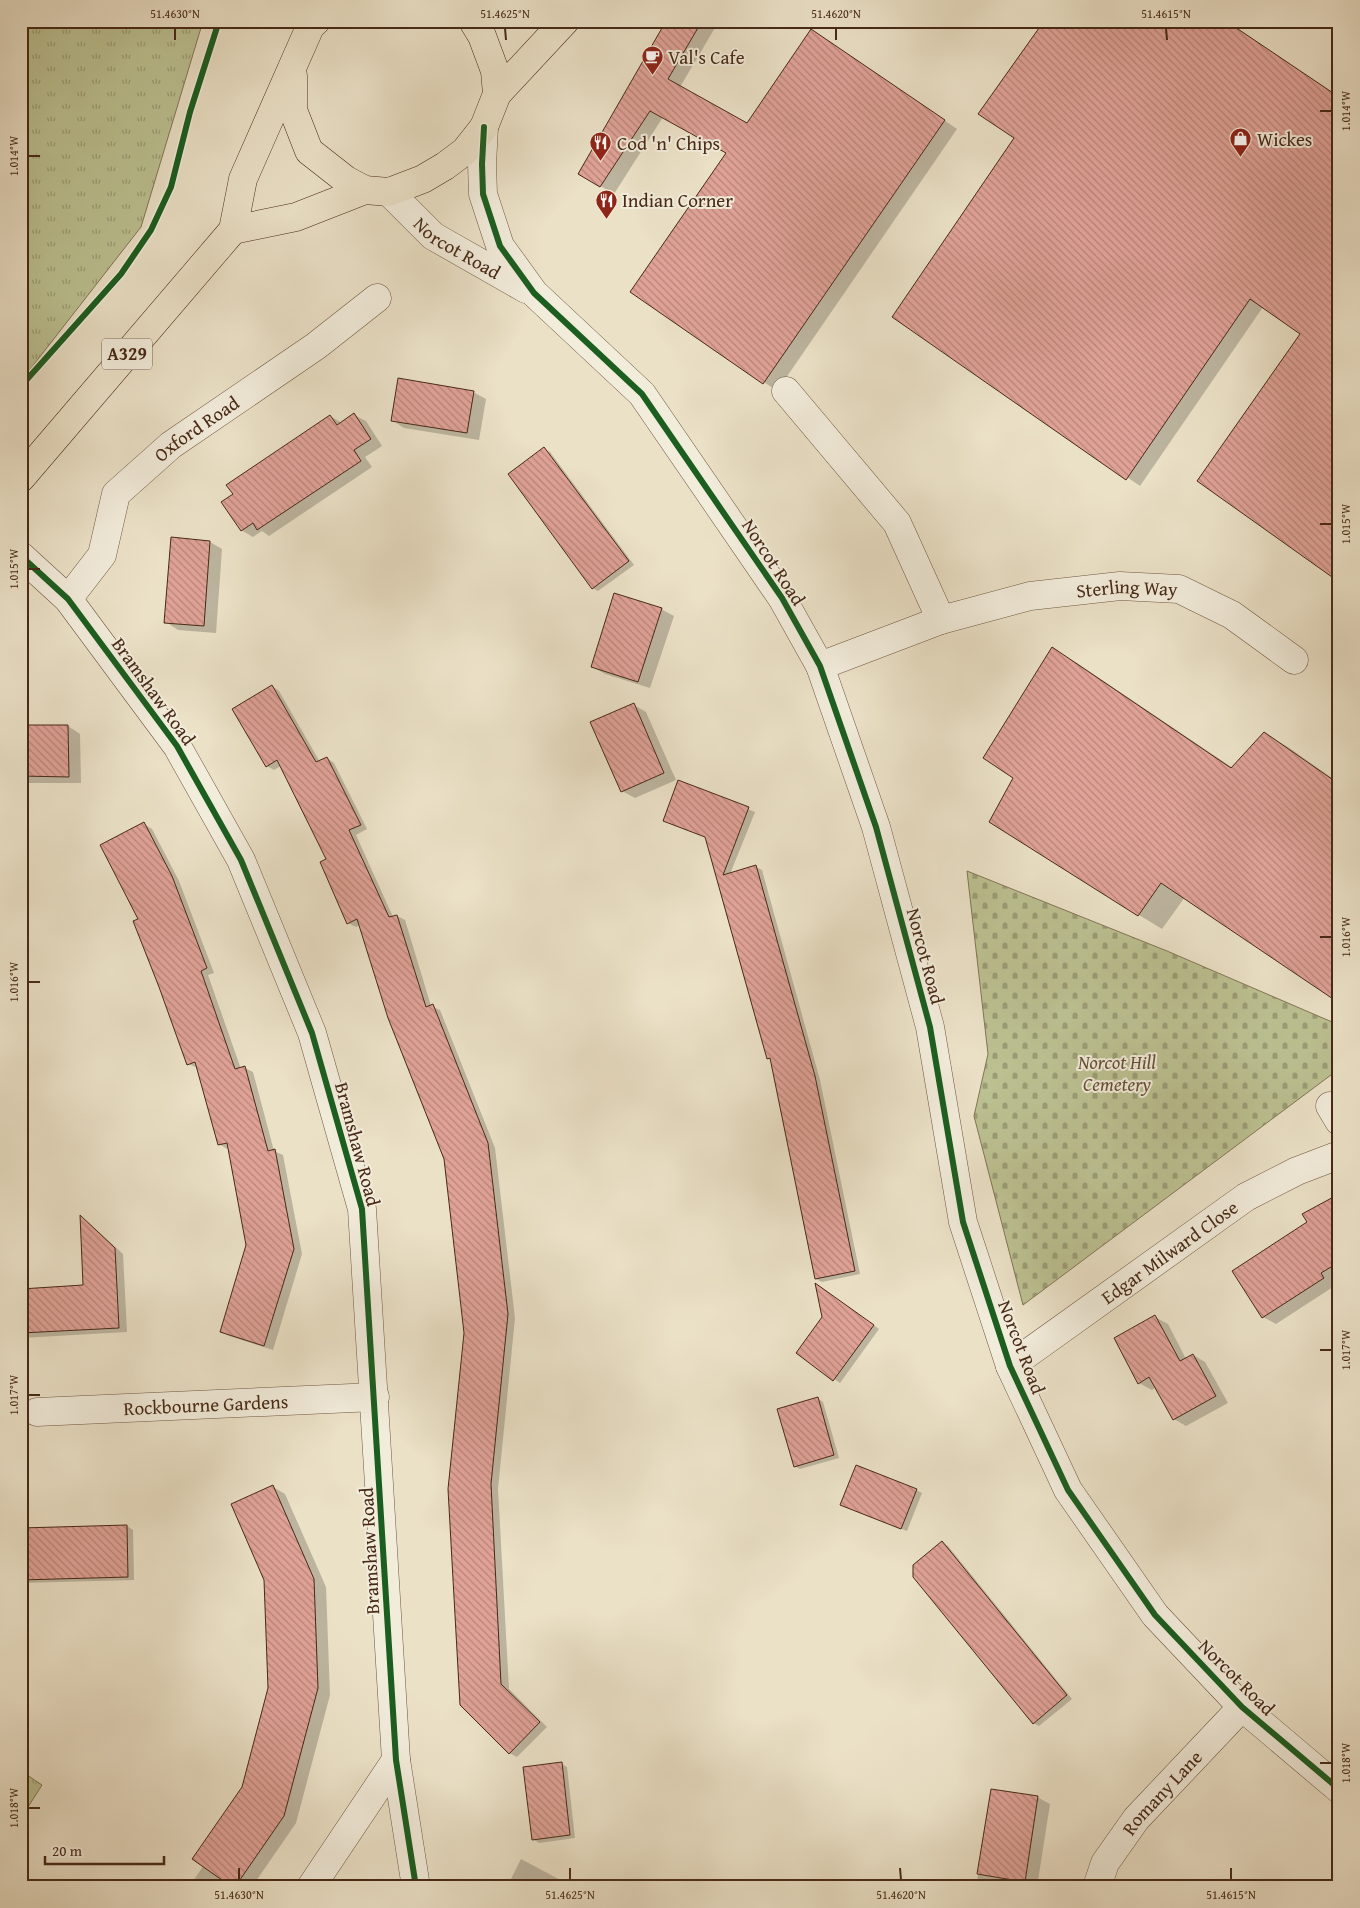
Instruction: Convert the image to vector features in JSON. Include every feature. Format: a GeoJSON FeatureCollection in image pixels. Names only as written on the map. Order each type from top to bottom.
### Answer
{"type":"FeatureCollection","features":[{"type":"Feature","properties":{"kind":"main road"},"geometry":{"type":"LineString","coordinates":[[473,21],[482,36],[495,70],[497,94]]}},
{"type":"Feature","properties":{"kind":"main road"},"geometry":{"type":"LineString","coordinates":[[233,230],[296,218],[377,191],[423,179],[445,166],[465,151],[484,127],[497,94],[565,21]]}},
{"type":"Feature","properties":{"kind":"main road"},"geometry":{"type":"LineString","coordinates":[[312,23],[293,67],[293,110],[309,150],[346,180],[377,191]]}},
{"type":"Feature","properties":{"kind":"main road","name":"A329"},"geometry":{"type":"LineString","coordinates":[[21,478],[233,230],[244,179],[293,67]]}},
{"type":"Feature","properties":{"kind":"street","name":"Norcot Road"},"geometry":{"type":"LineString","coordinates":[[484,127],[483,194],[500,246],[534,293],[642,394],[782,598],[820,666],[876,828],[930,1027],[964,1222],[1010,1366],[1068,1490],[1155,1615],[1242,1707],[1339,1789]]}},
{"type":"Feature","properties":{"kind":"street","name":"Norcot Road"},"geometry":{"type":"LineString","coordinates":[[377,191],[433,236],[534,293]]}},
{"type":"Feature","properties":{"kind":"street","name":"Oxford Road"},"geometry":{"type":"LineString","coordinates":[[68,599],[102,555],[116,494],[171,445],[316,346],[377,298]]}},
{"type":"Feature","properties":{"kind":"street"},"geometry":{"type":"LineString","coordinates":[[786,391],[897,523],[941,620]]}},
{"type":"Feature","properties":{"kind":"street","name":"Bramshaw Road"},"geometry":{"type":"LineString","coordinates":[[21,556],[68,599],[182,754],[241,860],[312,1033],[362,1209],[396,1760],[416,1887]]}},
{"type":"Feature","properties":{"kind":"street","name":"Sterling Way"},"geometry":{"type":"LineString","coordinates":[[820,666],[941,620],[1030,596],[1120,586],[1179,589],[1232,615],[1294,660]]}},
{"type":"Feature","properties":{"kind":"street","name":"Edgar Milward Close"},"geometry":{"type":"LineString","coordinates":[[1010,1366],[1246,1197],[1297,1171],[1339,1154]]}},
{"type":"Feature","properties":{"kind":"street","name":"Rockbourne Gardens"},"geometry":{"type":"LineString","coordinates":[[37,1412],[375,1397]]}},
{"type":"Feature","properties":{"kind":"street","name":"Romany Lane"},"geometry":{"type":"LineString","coordinates":[[1097,1887],[1105,1863],[1136,1819],[1242,1707]]}},
{"type":"Feature","properties":{"kind":"street"},"geometry":{"type":"LineString","coordinates":[[311,1887],[396,1760]]}},
{"type":"Feature","properties":{"kind":"green space"},"geometry":{"type":"Polygon","coordinates":[[[21,21],[203,21],[141,227],[28,372],[21,375],[21,21]]]}},
{"type":"Feature","properties":{"kind":"green space","name":"Norcot Hill Cemetery"},"geometry":{"type":"Polygon","coordinates":[[[967,871],[1167,951],[1339,1025],[1339,1069],[1023,1305],[974,1116],[988,1054],[967,871]]]}},
{"type":"Feature","properties":{"kind":"green space"},"geometry":{"type":"Polygon","coordinates":[[[21,1771],[42,1785],[21,1818],[21,1771]]]}},
{"type":"Feature","properties":{"kind":"building"},"geometry":{"type":"Polygon","coordinates":[[[666,21],[702,21],[668,79],[747,123],[811,29],[945,120],[763,384],[630,292],[726,153],[650,111],[600,187],[578,174],[666,21]]]}},
{"type":"Feature","properties":{"kind":"building"},"geometry":{"type":"Polygon","coordinates":[[[1044,21],[1226,21],[1339,97],[1339,582],[1197,481],[1300,334],[1250,299],[1126,480],[892,317],[1014,138],[978,114],[1044,21]]]}},
{"type":"Feature","properties":{"kind":"building"},"geometry":{"type":"Polygon","coordinates":[[[398,378],[474,391],[467,433],[391,421],[398,378]]]}},
{"type":"Feature","properties":{"kind":"building"},"geometry":{"type":"Polygon","coordinates":[[[354,413],[371,439],[354,450],[361,461],[257,530],[253,523],[241,531],[221,502],[233,494],[226,485],[330,415],[337,425],[354,413]]]}},
{"type":"Feature","properties":{"kind":"building"},"geometry":{"type":"Polygon","coordinates":[[[544,447],[629,561],[592,589],[508,474],[544,447]]]}},
{"type":"Feature","properties":{"kind":"building"},"geometry":{"type":"Polygon","coordinates":[[[171,537],[210,541],[204,626],[164,623],[171,537]]]}},
{"type":"Feature","properties":{"kind":"building"},"geometry":{"type":"Polygon","coordinates":[[[614,593],[662,608],[638,682],[591,667],[614,593]]]}},
{"type":"Feature","properties":{"kind":"building"},"geometry":{"type":"Polygon","coordinates":[[[1052,647],[1231,768],[1264,732],[1339,784],[1339,1003],[1161,883],[1138,916],[989,822],[1013,778],[983,758],[1052,647]]]}},
{"type":"Feature","properties":{"kind":"building"},"geometry":{"type":"Polygon","coordinates":[[[272,685],[316,762],[327,757],[361,825],[349,830],[389,917],[397,915],[426,1007],[433,1004],[488,1143],[508,1314],[491,1484],[501,1684],[540,1722],[509,1754],[460,1705],[448,1489],[464,1333],[444,1159],[388,1018],[357,919],[347,924],[320,862],[326,859],[277,760],[266,767],[232,709],[272,685]]]}},
{"type":"Feature","properties":{"kind":"building"},"geometry":{"type":"Polygon","coordinates":[[[634,703],[664,773],[621,792],[590,722],[634,703]]]}},
{"type":"Feature","properties":{"kind":"building"},"geometry":{"type":"Polygon","coordinates":[[[21,725],[68,725],[69,777],[21,776],[21,725]]]}},
{"type":"Feature","properties":{"kind":"building"},"geometry":{"type":"Polygon","coordinates":[[[678,780],[749,807],[723,875],[756,865],[815,1076],[855,1271],[815,1279],[770,1058],[767,1059],[705,837],[663,821],[678,780]]]}},
{"type":"Feature","properties":{"kind":"building"},"geometry":{"type":"Polygon","coordinates":[[[144,822],[172,876],[207,968],[201,971],[235,1069],[245,1066],[268,1151],[275,1149],[294,1249],[264,1346],[220,1332],[246,1245],[227,1143],[218,1145],[195,1062],[187,1065],[133,921],[138,919],[100,845],[144,822]]]}},
{"type":"Feature","properties":{"kind":"building"},"geometry":{"type":"Polygon","coordinates":[[[1339,1194],[1339,1281],[1331,1267],[1321,1273],[1324,1278],[1262,1318],[1232,1271],[1307,1222],[1302,1214],[1339,1194]]]}},
{"type":"Feature","properties":{"kind":"building"},"geometry":{"type":"Polygon","coordinates":[[[80,1215],[115,1248],[119,1328],[21,1333],[21,1289],[83,1285],[80,1215]]]}},
{"type":"Feature","properties":{"kind":"building"},"geometry":{"type":"Polygon","coordinates":[[[815,1283],[874,1325],[833,1381],[796,1353],[822,1317],[815,1283]]]}},
{"type":"Feature","properties":{"kind":"building"},"geometry":{"type":"Polygon","coordinates":[[[1155,1315],[1180,1361],[1193,1354],[1216,1396],[1173,1420],[1149,1377],[1138,1384],[1114,1338],[1155,1315]]]}},
{"type":"Feature","properties":{"kind":"building"},"geometry":{"type":"Polygon","coordinates":[[[818,1397],[834,1455],[794,1467],[777,1409],[818,1397]]]}},
{"type":"Feature","properties":{"kind":"building"},"geometry":{"type":"Polygon","coordinates":[[[856,1465],[917,1489],[901,1529],[840,1505],[856,1465]]]}},
{"type":"Feature","properties":{"kind":"building"},"geometry":{"type":"Polygon","coordinates":[[[273,1485],[314,1579],[318,1688],[284,1816],[235,1887],[232,1887],[192,1859],[242,1787],[268,1688],[264,1580],[231,1504],[273,1485]]]}},
{"type":"Feature","properties":{"kind":"building"},"geometry":{"type":"Polygon","coordinates":[[[127,1525],[128,1577],[21,1580],[21,1528],[127,1525]]]}},
{"type":"Feature","properties":{"kind":"building"},"geometry":{"type":"Polygon","coordinates":[[[942,1541],[1067,1695],[1033,1724],[913,1577],[913,1565],[942,1541]]]}},
{"type":"Feature","properties":{"kind":"building"},"geometry":{"type":"Polygon","coordinates":[[[562,1762],[570,1835],[532,1840],[523,1767],[562,1762]]]}},
{"type":"Feature","properties":{"kind":"building"},"geometry":{"type":"Polygon","coordinates":[[[991,1789],[1038,1796],[1025,1882],[977,1874],[991,1789]]]}},
{"type":"Feature","properties":{"kind":"cycle path"},"geometry":{"type":"LineString","coordinates":[[21,386],[121,274],[151,230],[171,187],[190,112],[219,21]]}},
{"type":"Feature","properties":{"kind":"cycle path"},"geometry":{"type":"LineString","coordinates":[[484,127],[483,194],[500,246],[534,293],[642,394],[782,598],[820,666],[876,827],[930,1027],[963,1222],[1010,1366],[1068,1490],[1155,1615],[1242,1707],[1339,1789]]}},
{"type":"Feature","properties":{"kind":"cycle path"},"geometry":{"type":"LineString","coordinates":[[21,556],[68,599],[177,746],[241,860],[312,1033],[362,1209],[396,1760],[416,1887]]}},
{"type":"Feature","properties":{"kind":"place","name":"Val's Cafe"},"geometry":{"type":"Point","coordinates":[652,76]}},
{"type":"Feature","properties":{"kind":"place","name":"Wickes"},"geometry":{"type":"Point","coordinates":[1241,158]}},
{"type":"Feature","properties":{"kind":"place","name":"Cod 'n' Chips"},"geometry":{"type":"Point","coordinates":[601,162]}},
{"type":"Feature","properties":{"kind":"place","name":"Indian Corner"},"geometry":{"type":"Point","coordinates":[606,219]}}]}
